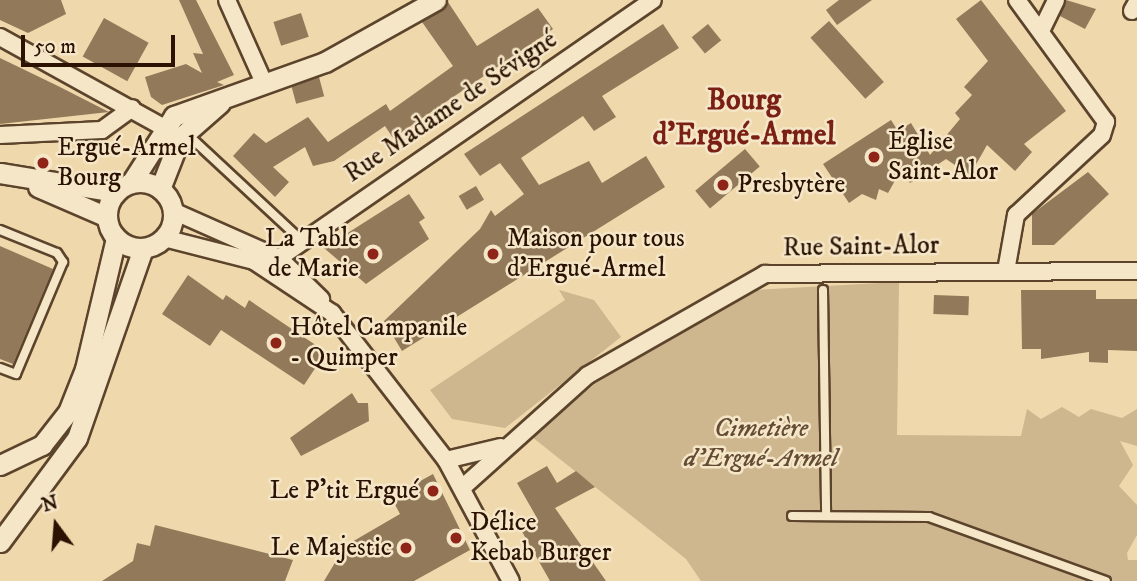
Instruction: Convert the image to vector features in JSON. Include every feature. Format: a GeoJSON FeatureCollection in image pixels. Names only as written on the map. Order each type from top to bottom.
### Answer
{"type":"FeatureCollection","features":[{"type":"Feature","properties":{"kind":"street"},"geometry":{"type":"LineString","coordinates":[[227,0],[265,85]]}},
{"type":"Feature","properties":{"kind":"street"},"geometry":{"type":"LineString","coordinates":[[107,217],[163,127],[188,108],[226,99],[350,50],[436,0]]}},
{"type":"Feature","properties":{"kind":"street","name":"Rue Madame de Sévigné"},"geometry":{"type":"LineString","coordinates":[[279,258],[300,239],[653,0]]}},
{"type":"Feature","properties":{"kind":"street"},"geometry":{"type":"LineString","coordinates":[[1006,271],[1016,215],[1105,128],[1103,111],[1017,0]]}},
{"type":"Feature","properties":{"kind":"street"},"geometry":{"type":"LineString","coordinates":[[1041,31],[1056,0]]}},
{"type":"Feature","properties":{"kind":"street"},"geometry":{"type":"LineString","coordinates":[[0,37],[163,127]]}},
{"type":"Feature","properties":{"kind":"street"},"geometry":{"type":"LineString","coordinates":[[160,190],[185,133],[226,99]]}},
{"type":"Feature","properties":{"kind":"street"},"geometry":{"type":"LineString","coordinates":[[0,135],[102,130],[132,108]]}},
{"type":"Feature","properties":{"kind":"street"},"geometry":{"type":"LineString","coordinates":[[6,174],[160,190]]}},
{"type":"Feature","properties":{"kind":"street"},"geometry":{"type":"LineString","coordinates":[[0,465],[42,445],[68,412],[89,356],[116,238],[107,217],[6,174]]}},
{"type":"Feature","properties":{"kind":"street"},"geometry":{"type":"LineString","coordinates":[[160,190],[173,211],[279,258],[314,287],[326,307],[446,460],[511,581]]}},
{"type":"Feature","properties":{"kind":"street"},"geometry":{"type":"LineString","coordinates":[[164,238],[173,211]]}},
{"type":"Feature","properties":{"kind":"street"},"geometry":{"type":"LineString","coordinates":[[116,238],[143,248]]}},
{"type":"Feature","properties":{"kind":"street"},"geometry":{"type":"LineString","coordinates":[[0,542],[77,438],[143,248],[164,238],[254,261],[326,307]]}},
{"type":"Feature","properties":{"kind":"street"},"geometry":{"type":"LineString","coordinates":[[254,261],[279,258]]}},
{"type":"Feature","properties":{"kind":"street"},"geometry":{"type":"LineString","coordinates":[[277,275],[279,258]]}},
{"type":"Feature","properties":{"kind":"street","name":"Rue Saint-Alor"},"geometry":{"type":"LineString","coordinates":[[462,488],[512,441],[600,367],[765,274],[1137,271]]}},
{"type":"Feature","properties":{"kind":"street","name":"Rue Saint-Alor"},"geometry":{"type":"LineString","coordinates":[[446,460],[481,456],[512,441]]}},
{"type":"Feature","properties":{"kind":"lane"},"geometry":{"type":"LineString","coordinates":[[185,133],[300,239]]}},
{"type":"Feature","properties":{"kind":"lane"},"geometry":{"type":"LineString","coordinates":[[0,230],[63,262],[16,374],[0,368]]}},
{"type":"Feature","properties":{"kind":"lane"},"geometry":{"type":"LineString","coordinates":[[823,290],[825,515]]}},
{"type":"Feature","properties":{"kind":"lane"},"geometry":{"type":"LineString","coordinates":[[792,516],[929,517],[1106,581]]}},
{"type":"Feature","properties":{"kind":"green space","name":"Cimetière d'Ergué-Armel"},"geometry":{"type":"Polygon","coordinates":[[[899,282],[897,435],[1021,436],[1027,409],[1041,419],[1062,407],[1079,417],[1091,409],[1122,418],[1137,409],[1137,446],[1120,441],[1133,465],[1119,486],[1137,505],[1137,535],[1127,553],[1128,560],[1137,560],[1137,581],[701,581],[686,559],[532,437],[596,383],[755,290],[899,282]]]}},
{"type":"Feature","properties":{"kind":"green space"},"geometry":{"type":"Polygon","coordinates":[[[559,290],[594,300],[621,337],[505,428],[452,419],[430,390],[565,300],[559,290]]]}},
{"type":"Feature","properties":{"kind":"building"},"geometry":{"type":"Polygon","coordinates":[[[0,0],[61,0],[66,14],[28,33],[0,20],[0,0]]]}},
{"type":"Feature","properties":{"kind":"building"},"geometry":{"type":"Polygon","coordinates":[[[179,0],[196,0],[234,75],[217,82],[224,85],[162,105],[151,97],[145,77],[186,64],[202,73],[193,53],[203,54],[179,0]]]}},
{"type":"Feature","properties":{"kind":"building"},"geometry":{"type":"Polygon","coordinates":[[[839,0],[872,0],[837,25],[826,10],[839,0]]]}},
{"type":"Feature","properties":{"kind":"building"},"geometry":{"type":"Polygon","coordinates":[[[981,0],[1066,111],[1024,144],[1032,152],[1015,171],[987,145],[970,175],[946,159],[910,183],[901,170],[888,193],[879,189],[876,200],[862,194],[849,203],[823,164],[891,120],[898,131],[911,123],[930,155],[960,119],[955,113],[972,95],[964,87],[988,61],[956,19],[981,0]]]}},
{"type":"Feature","properties":{"kind":"building"},"geometry":{"type":"Polygon","coordinates":[[[1066,0],[1096,9],[1085,29],[1060,16],[1066,0]]]}},
{"type":"Feature","properties":{"kind":"building"},"geometry":{"type":"Polygon","coordinates":[[[448,2],[477,46],[538,8],[553,29],[393,138],[385,126],[334,161],[313,166],[305,147],[273,167],[289,182],[275,197],[233,156],[254,133],[266,143],[308,117],[328,142],[386,104],[390,111],[453,66],[422,22],[448,2]]]}},
{"type":"Feature","properties":{"kind":"building"},"geometry":{"type":"Polygon","coordinates":[[[301,13],[309,37],[281,46],[273,22],[301,13]]]}},
{"type":"Feature","properties":{"kind":"building"},"geometry":{"type":"Polygon","coordinates":[[[104,18],[149,43],[127,81],[83,56],[104,18]]]}},
{"type":"Feature","properties":{"kind":"building"},"geometry":{"type":"Polygon","coordinates":[[[829,21],[884,82],[865,99],[810,38],[829,21]]]}},
{"type":"Feature","properties":{"kind":"building","name":"Maison pour tous d'Ergué-Armel"},"geometry":{"type":"Polygon","coordinates":[[[663,24],[679,48],[602,96],[616,117],[594,131],[583,116],[521,158],[539,185],[589,161],[602,183],[646,156],[665,187],[402,351],[384,321],[480,229],[491,210],[495,216],[524,194],[500,163],[480,176],[464,154],[663,24]]]}},
{"type":"Feature","properties":{"kind":"building"},"geometry":{"type":"Polygon","coordinates":[[[708,24],[721,40],[705,54],[692,37],[708,24]]]}},
{"type":"Feature","properties":{"kind":"building"},"geometry":{"type":"Polygon","coordinates":[[[0,58],[58,86],[109,112],[0,124],[0,58]]]}},
{"type":"Feature","properties":{"kind":"building"},"geometry":{"type":"Polygon","coordinates":[[[319,77],[324,96],[296,104],[291,85],[319,77]]]}},
{"type":"Feature","properties":{"kind":"building","name":"Presbytère"},"geometry":{"type":"Polygon","coordinates":[[[745,149],[760,167],[710,208],[695,191],[745,149]]]}},
{"type":"Feature","properties":{"kind":"building"},"geometry":{"type":"Polygon","coordinates":[[[1088,172],[1109,194],[1054,245],[1032,245],[1032,214],[1088,172]]]}},
{"type":"Feature","properties":{"kind":"building"},"geometry":{"type":"Polygon","coordinates":[[[476,186],[484,200],[467,210],[459,196],[476,186]]]}},
{"type":"Feature","properties":{"kind":"building"},"geometry":{"type":"Polygon","coordinates":[[[409,194],[425,218],[419,222],[429,239],[366,284],[324,248],[409,194]]]}},
{"type":"Feature","properties":{"kind":"building"},"geometry":{"type":"Polygon","coordinates":[[[0,246],[53,269],[13,364],[0,359],[0,246]]]}},
{"type":"Feature","properties":{"kind":"building"},"geometry":{"type":"Polygon","coordinates":[[[188,275],[223,300],[226,295],[245,308],[249,300],[326,352],[304,385],[221,330],[210,346],[162,314],[188,275]]]}},
{"type":"Feature","properties":{"kind":"building"},"geometry":{"type":"Polygon","coordinates":[[[1021,290],[1096,290],[1096,299],[1137,299],[1137,351],[1108,350],[1108,363],[1089,362],[1089,352],[1041,359],[1041,349],[1022,349],[1021,290]]]}},
{"type":"Feature","properties":{"kind":"building"},"geometry":{"type":"Polygon","coordinates":[[[934,295],[969,296],[968,315],[933,314],[934,295]]]}},
{"type":"Feature","properties":{"kind":"building"},"geometry":{"type":"Polygon","coordinates":[[[352,393],[358,403],[368,403],[369,421],[301,456],[290,438],[352,393]]]}},
{"type":"Feature","properties":{"kind":"building"},"geometry":{"type":"Polygon","coordinates":[[[547,466],[557,483],[576,471],[595,487],[555,508],[606,581],[550,581],[520,528],[537,518],[517,483],[547,466]]]}},
{"type":"Feature","properties":{"kind":"building","name":"Le Majestic"},"geometry":{"type":"Polygon","coordinates":[[[433,474],[470,550],[414,581],[324,581],[345,546],[400,514],[391,497],[433,474]]]}},
{"type":"Feature","properties":{"kind":"building"},"geometry":{"type":"Polygon","coordinates":[[[155,525],[293,560],[285,581],[102,581],[133,561],[137,543],[150,546],[155,525]]]}},
{"type":"Feature","properties":{"kind":"place","name":"Église Saint-Alor"},"geometry":{"type":"Point","coordinates":[874,157]}},
{"type":"Feature","properties":{"kind":"place","name":"Ergué-Armel Bourg"},"geometry":{"type":"Point","coordinates":[43,163]}},
{"type":"Feature","properties":{"kind":"place","name":"Presbytère"},"geometry":{"type":"Point","coordinates":[723,185]}},
{"type":"Feature","properties":{"kind":"place","name":"La Table de Marie"},"geometry":{"type":"Point","coordinates":[373,254]}},
{"type":"Feature","properties":{"kind":"place","name":"Maison pour tous d'Ergué-Armel"},"geometry":{"type":"Point","coordinates":[493,254]}},
{"type":"Feature","properties":{"kind":"place","name":"Hôtel Campanile - Quimper"},"geometry":{"type":"Point","coordinates":[276,343]}},
{"type":"Feature","properties":{"kind":"place","name":"Le P'tit Ergué"},"geometry":{"type":"Point","coordinates":[433,491]}},
{"type":"Feature","properties":{"kind":"place","name":"Délice Kebab Burger"},"geometry":{"type":"Point","coordinates":[456,538]}},
{"type":"Feature","properties":{"kind":"place","name":"Le Majestic"},"geometry":{"type":"Point","coordinates":[406,548]}},
{"type":"Feature","properties":{"kind":"district","name":"Bourg d'Ergué-Armel"},"geometry":{"type":"Point","coordinates":[744,118]}}]}
